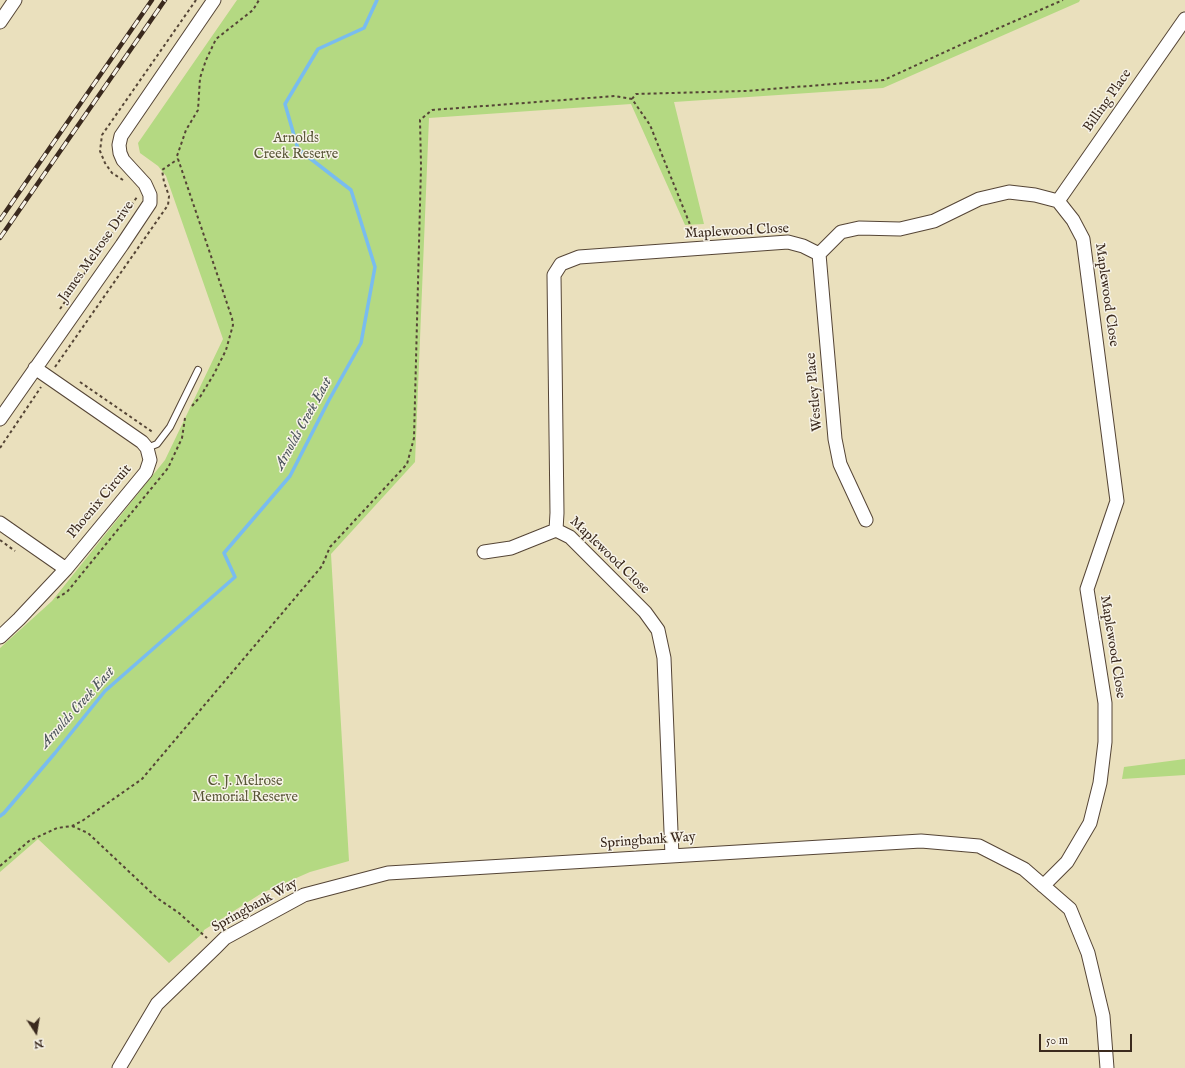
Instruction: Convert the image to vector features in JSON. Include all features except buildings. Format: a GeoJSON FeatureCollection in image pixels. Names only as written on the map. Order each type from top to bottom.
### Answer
{"type":"FeatureCollection","features":[{"type":"Feature","properties":{"kind":"street"},"geometry":{"type":"LineString","coordinates":[[0,22],[16,0]]}},
{"type":"Feature","properties":{"kind":"street","name":"James Melrose Drive"},"geometry":{"type":"LineString","coordinates":[[0,419],[150,203],[150,195],[145,184],[124,160],[119,145],[121,136],[214,0]]}},
{"type":"Feature","properties":{"kind":"street","name":"Billing Place"},"geometry":{"type":"LineString","coordinates":[[1058,201],[1185,19]]}},
{"type":"Feature","properties":{"kind":"street"},"geometry":{"type":"LineString","coordinates":[[819,254],[841,232],[859,228],[900,229],[934,222],[979,199],[1009,192],[1058,201]]}},
{"type":"Feature","properties":{"kind":"street","name":"Maplewood Close"},"geometry":{"type":"LineString","coordinates":[[1043,886],[1067,862],[1090,823],[1100,783],[1105,742],[1105,703],[1087,589],[1117,501],[1083,240],[1073,220],[1058,201]]}},
{"type":"Feature","properties":{"kind":"street","name":"Maplewood Close"},"geometry":{"type":"LineString","coordinates":[[672,856],[664,658],[658,630],[645,612],[570,537],[556,530],[554,275],[561,264],[579,257],[700,250],[788,242],[803,246],[819,254]]}},
{"type":"Feature","properties":{"kind":"street","name":"Westley Place"},"geometry":{"type":"LineString","coordinates":[[819,254],[835,438],[840,464],[866,520]]}},
{"type":"Feature","properties":{"kind":"street"},"geometry":{"type":"LineString","coordinates":[[35,368],[142,442],[148,448]]}},
{"type":"Feature","properties":{"kind":"street","name":"Phoenix Circuit"},"geometry":{"type":"LineString","coordinates":[[0,636],[20,619],[66,569],[146,472],[150,460],[148,448]]}},
{"type":"Feature","properties":{"kind":"street"},"geometry":{"type":"LineString","coordinates":[[0,523],[66,569]]}},
{"type":"Feature","properties":{"kind":"street"},"geometry":{"type":"LineString","coordinates":[[484,552],[511,548],[556,530]]}},
{"type":"Feature","properties":{"kind":"street","name":"Springbank Way"},"geometry":{"type":"LineString","coordinates":[[119,1068],[157,1004],[225,938],[304,895],[388,873],[921,840],[979,846],[1024,869],[1070,909],[1088,953],[1103,1016],[1107,1068]]}},
{"type":"Feature","properties":{"kind":"lane"},"geometry":{"type":"LineString","coordinates":[[148,448],[157,444],[170,427],[198,370]]}},
{"type":"Feature","properties":{"kind":"path"},"geometry":{"type":"LineString","coordinates":[[191,407],[200,397],[214,374],[226,350],[233,325],[177,156],[186,130],[198,110],[200,78],[206,60],[216,40],[253,10],[259,0]]}},
{"type":"Feature","properties":{"kind":"path"},"geometry":{"type":"LineString","coordinates":[[632,99],[636,94],[745,91],[884,80],[1062,0]]}},
{"type":"Feature","properties":{"kind":"path"},"geometry":{"type":"LineString","coordinates":[[0,866],[29,841],[57,828],[72,826],[82,821],[142,779],[322,566],[330,547],[407,464],[414,438],[421,166],[420,120],[432,110],[615,96],[632,99],[650,125],[700,250]]}},
{"type":"Feature","properties":{"kind":"path"},"geometry":{"type":"LineString","coordinates":[[58,312],[145,184]]}},
{"type":"Feature","properties":{"kind":"path"},"geometry":{"type":"LineString","coordinates":[[74,378],[162,438]]}},
{"type":"Feature","properties":{"kind":"path"},"geometry":{"type":"LineString","coordinates":[[56,599],[70,589],[168,468],[182,438],[186,412]]}},
{"type":"Feature","properties":{"kind":"path"},"geometry":{"type":"LineString","coordinates":[[0,540],[18,553]]}},
{"type":"Feature","properties":{"kind":"path"},"geometry":{"type":"LineString","coordinates":[[56,580],[70,589]]}},
{"type":"Feature","properties":{"kind":"path"},"geometry":{"type":"LineString","coordinates":[[72,826],[88,833],[157,898],[179,913],[203,933]]}},
{"type":"Feature","properties":{"kind":"green space","name":"Arnolds Creek Reserve"},"geometry":{"type":"Polygon","coordinates":[[[237,0],[1080,0],[1079,2],[883,88],[674,102],[704,224],[685,225],[631,104],[429,118],[415,462],[331,554],[349,861],[310,872],[262,893],[204,930],[203,933],[169,963],[38,839],[0,872],[0,648],[52,601],[165,460],[223,339],[166,176],[158,166],[140,153],[138,143],[237,0]]]}},
{"type":"Feature","properties":{"kind":"green space"},"geometry":{"type":"Polygon","coordinates":[[[1185,759],[1185,775],[1122,779],[1124,767],[1185,759]]]}},
{"type":"Feature","properties":{"kind":"waterway","name":"Arnolds Creek East"},"geometry":{"type":"LineString","coordinates":[[0,816],[55,753],[105,691],[235,577],[224,553],[290,476],[329,400],[361,343],[375,267],[351,190],[298,149],[285,104],[318,49],[364,28],[377,0]]}},
{"type":"Feature","properties":{"kind":"railway"},"geometry":{"type":"LineString","coordinates":[[0,220],[152,0]]}},
{"type":"Feature","properties":{"kind":"railway"},"geometry":{"type":"LineString","coordinates":[[0,238],[165,0]]}},
{"type":"Feature","properties":{"kind":"park label","name":"C. J. Melrose Memorial Reserve"},"geometry":{"type":"Point","coordinates":[245,790]}}]}
